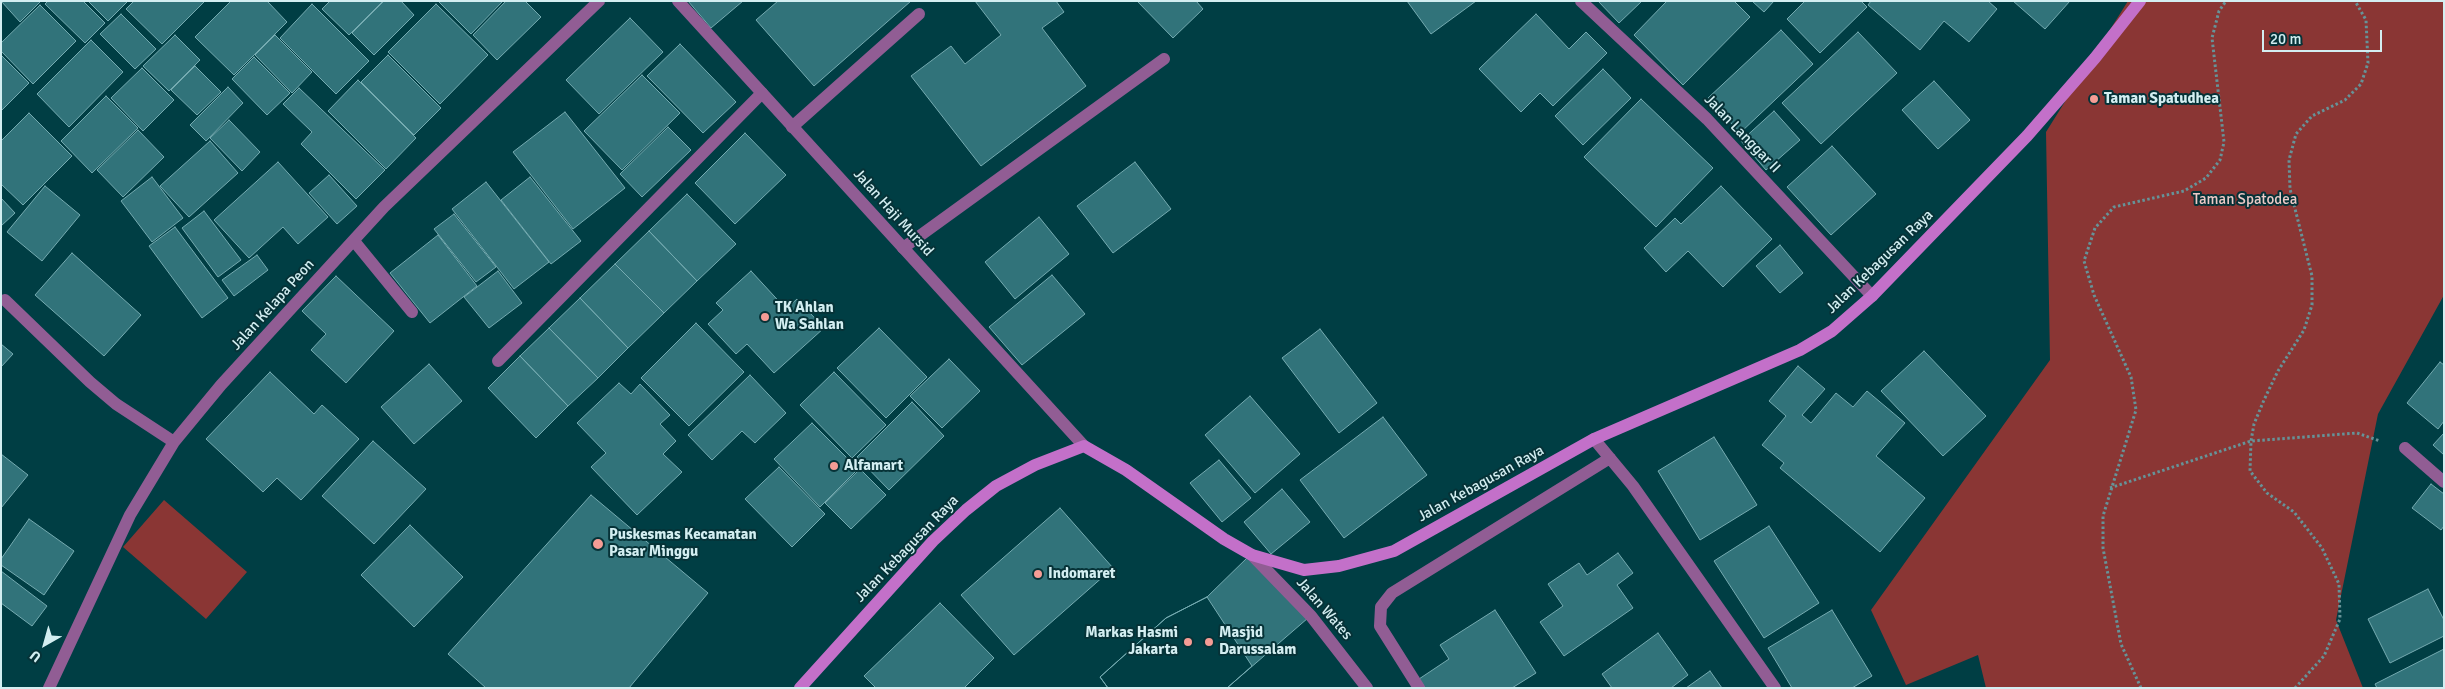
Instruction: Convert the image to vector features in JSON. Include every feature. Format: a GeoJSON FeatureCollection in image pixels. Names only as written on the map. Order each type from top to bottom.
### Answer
{"type":"FeatureCollection","features":[{"type":"Feature","properties":{"kind":"main road","name":"Jalan Kebagusan Raya"},"geometry":{"type":"LineString","coordinates":[[800,688],[933,541],[966,510],[996,486],[1035,465],[1084,446],[1126,470],[1224,539],[1252,555],[1304,570],[1339,566],[1394,551],[1594,439],[1800,350],[1832,331],[1872,296],[2027,136],[2095,58],[2140,1]]}},
{"type":"Feature","properties":{"kind":"street","name":"Jalan Kelapa Peon"},"geometry":{"type":"LineString","coordinates":[[49,688],[130,515],[174,442],[221,386],[384,208],[599,1]]}},
{"type":"Feature","properties":{"kind":"street","name":"Jalan Haji Mursid"},"geometry":{"type":"LineString","coordinates":[[678,1],[1084,446]]}},
{"type":"Feature","properties":{"kind":"street","name":"Jalan Langgar II"},"geometry":{"type":"LineString","coordinates":[[1582,1],[1707,119],[1872,296]]}},
{"type":"Feature","properties":{"kind":"street"},"geometry":{"type":"LineString","coordinates":[[792,127],[919,14]]}},
{"type":"Feature","properties":{"kind":"street"},"geometry":{"type":"LineString","coordinates":[[903,248],[1164,59]]}},
{"type":"Feature","properties":{"kind":"street"},"geometry":{"type":"LineString","coordinates":[[498,362],[762,93]]}},
{"type":"Feature","properties":{"kind":"street"},"geometry":{"type":"LineString","coordinates":[[354,241],[412,312]]}},
{"type":"Feature","properties":{"kind":"street"},"geometry":{"type":"LineString","coordinates":[[5,300],[109,398],[174,442]]}},
{"type":"Feature","properties":{"kind":"street"},"geometry":{"type":"LineString","coordinates":[[1594,439],[1633,486],[1775,688]]}},
{"type":"Feature","properties":{"kind":"street"},"geometry":{"type":"LineString","coordinates":[[2405,448],[2444,482]]}},
{"type":"Feature","properties":{"kind":"street"},"geometry":{"type":"LineString","coordinates":[[1419,688],[1380,626],[1381,607],[1392,593],[1610,458]]}},
{"type":"Feature","properties":{"kind":"street","name":"Jalan Wates"},"geometry":{"type":"LineString","coordinates":[[1252,555],[1311,616],[1367,688]]}},
{"type":"Feature","properties":{"kind":"path"},"geometry":{"type":"LineString","coordinates":[[2141,688],[2122,644],[2104,548],[2103,516],[2110,488],[2136,410],[2131,377],[2094,295],[2084,261],[2095,228],[2114,207],[2184,191],[2206,178],[2220,160],[2224,142],[2212,38],[2219,12],[2226,1]]}},
{"type":"Feature","properties":{"kind":"path"},"geometry":{"type":"LineString","coordinates":[[2295,688],[2324,656],[2340,619],[2339,584],[2322,548],[2294,512],[2267,493],[2250,471],[2251,441],[2254,424],[2264,400],[2278,371],[2304,330],[2312,305],[2312,276],[2290,189],[2289,160],[2296,134],[2312,116],[2345,100],[2361,84],[2368,63],[2366,20],[2355,1]]}},
{"type":"Feature","properties":{"kind":"path"},"geometry":{"type":"LineString","coordinates":[[2110,488],[2251,441],[2358,433],[2405,448]]}},
{"type":"Feature","properties":{"kind":"green space","name":"Taman Spatodea"},"geometry":{"type":"Polygon","coordinates":[[[2128,1],[2444,1],[2444,295],[2378,414],[2336,620],[2363,688],[1986,688],[1978,655],[1906,685],[1871,610],[2050,360],[2046,132],[2128,1]]]}},
{"type":"Feature","properties":{"kind":"green space"},"geometry":{"type":"Polygon","coordinates":[[[164,500],[247,572],[206,619],[123,547],[164,500]]]}},
{"type":"Feature","properties":{"kind":"building"},"geometry":{"type":"Polygon","coordinates":[[[1,1],[41,1],[20,22],[1,1]]]}},
{"type":"Feature","properties":{"kind":"building"},"geometry":{"type":"Polygon","coordinates":[[[48,1],[83,1],[105,23],[85,43],[45,4],[48,1]]]}},
{"type":"Feature","properties":{"kind":"building"},"geometry":{"type":"Polygon","coordinates":[[[88,1],[128,1],[108,21],[88,1]]]}},
{"type":"Feature","properties":{"kind":"building"},"geometry":{"type":"Polygon","coordinates":[[[134,1],[205,1],[162,44],[126,9],[134,1]]]}},
{"type":"Feature","properties":{"kind":"building"},"geometry":{"type":"Polygon","coordinates":[[[231,1],[267,1],[287,22],[234,75],[195,37],[231,1]]]}},
{"type":"Feature","properties":{"kind":"building"},"geometry":{"type":"Polygon","coordinates":[[[330,1],[383,1],[349,35],[322,9],[330,1]]]}},
{"type":"Feature","properties":{"kind":"building"},"geometry":{"type":"Polygon","coordinates":[[[384,1],[401,1],[414,15],[374,55],[352,33],[384,1]]]}},
{"type":"Feature","properties":{"kind":"building"},"geometry":{"type":"Polygon","coordinates":[[[438,1],[503,1],[471,34],[438,1]]]}},
{"type":"Feature","properties":{"kind":"building"},"geometry":{"type":"Polygon","coordinates":[[[506,1],[525,1],[541,17],[497,60],[473,35],[506,1]]]}},
{"type":"Feature","properties":{"kind":"building"},"geometry":{"type":"Polygon","coordinates":[[[688,1],[743,1],[711,28],[688,1]]]}},
{"type":"Feature","properties":{"kind":"building"},"geometry":{"type":"Polygon","coordinates":[[[778,1],[911,1],[814,86],[756,20],[778,1]]]}},
{"type":"Feature","properties":{"kind":"building"},"geometry":{"type":"Polygon","coordinates":[[[975,1],[1056,1],[1064,12],[1042,28],[1086,86],[981,166],[911,76],[951,46],[965,64],[1001,35],[975,1]]]}},
{"type":"Feature","properties":{"kind":"building"},"geometry":{"type":"Polygon","coordinates":[[[1137,1],[1196,1],[1203,9],[1173,38],[1137,1]]]}},
{"type":"Feature","properties":{"kind":"building"},"geometry":{"type":"Polygon","coordinates":[[[1407,1],[1476,1],[1431,34],[1407,1]]]}},
{"type":"Feature","properties":{"kind":"building"},"geometry":{"type":"Polygon","coordinates":[[[1598,1],[1642,1],[1619,23],[1598,1]]]}},
{"type":"Feature","properties":{"kind":"building"},"geometry":{"type":"Polygon","coordinates":[[[1667,1],[1734,1],[1750,17],[1683,85],[1634,35],[1667,1]]]}},
{"type":"Feature","properties":{"kind":"building"},"geometry":{"type":"Polygon","coordinates":[[[1752,1],[1774,1],[1764,12],[1752,1]]]}},
{"type":"Feature","properties":{"kind":"building"},"geometry":{"type":"Polygon","coordinates":[[[1805,1],[1861,1],[1867,7],[1820,53],[1787,19],[1805,1]]]}},
{"type":"Feature","properties":{"kind":"building"},"geometry":{"type":"Polygon","coordinates":[[[1871,1],[1988,1],[1997,9],[1969,42],[1944,21],[1920,50],[1868,5],[1871,1]]]}},
{"type":"Feature","properties":{"kind":"building"},"geometry":{"type":"Polygon","coordinates":[[[2013,1],[2070,1],[2045,29],[2013,1]]]}},
{"type":"Feature","properties":{"kind":"building"},"geometry":{"type":"Polygon","coordinates":[[[312,4],[369,61],[336,94],[280,38],[312,4]]]}},
{"type":"Feature","properties":{"kind":"building"},"geometry":{"type":"Polygon","coordinates":[[[436,4],[488,55],[440,104],[388,52],[436,4]]]}},
{"type":"Feature","properties":{"kind":"building"},"geometry":{"type":"Polygon","coordinates":[[[40,5],[76,41],[33,84],[1,51],[1,43],[40,5]]]}},
{"type":"Feature","properties":{"kind":"building"},"geometry":{"type":"Polygon","coordinates":[[[121,14],[156,49],[135,69],[100,34],[121,14]]]}},
{"type":"Feature","properties":{"kind":"building"},"geometry":{"type":"Polygon","coordinates":[[[1536,14],[1569,49],[1586,32],[1607,53],[1553,106],[1540,93],[1521,112],[1479,69],[1536,14]]]}},
{"type":"Feature","properties":{"kind":"building"},"geometry":{"type":"Polygon","coordinates":[[[630,18],[663,52],[599,114],[566,80],[630,18]]]}},
{"type":"Feature","properties":{"kind":"building"},"geometry":{"type":"Polygon","coordinates":[[[1781,30],[1813,64],[1740,133],[1708,98],[1781,30]]]}},
{"type":"Feature","properties":{"kind":"building"},"geometry":{"type":"Polygon","coordinates":[[[1858,32],[1897,73],[1821,144],[1782,103],[1858,32]]]}},
{"type":"Feature","properties":{"kind":"building"},"geometry":{"type":"Polygon","coordinates":[[[175,35],[200,60],[169,91],[143,66],[175,35]]]}},
{"type":"Feature","properties":{"kind":"building"},"geometry":{"type":"Polygon","coordinates":[[[275,35],[312,72],[292,93],[255,55],[275,35]]]}},
{"type":"Feature","properties":{"kind":"building"},"geometry":{"type":"Polygon","coordinates":[[[91,40],[123,72],[69,127],[37,94],[91,40]]]}},
{"type":"Feature","properties":{"kind":"building"},"geometry":{"type":"Polygon","coordinates":[[[680,44],[736,102],[703,133],[647,76],[680,44]]]}},
{"type":"Feature","properties":{"kind":"building"},"geometry":{"type":"Polygon","coordinates":[[[1,55],[29,83],[1,111],[1,55]]]}},
{"type":"Feature","properties":{"kind":"building"},"geometry":{"type":"Polygon","coordinates":[[[388,55],[441,108],[414,135],[361,82],[388,55]]]}},
{"type":"Feature","properties":{"kind":"building"},"geometry":{"type":"Polygon","coordinates":[[[254,57],[290,93],[267,115],[232,79],[254,57]]]}},
{"type":"Feature","properties":{"kind":"building"},"geometry":{"type":"Polygon","coordinates":[[[195,66],[221,92],[197,115],[171,90],[195,66]]]}},
{"type":"Feature","properties":{"kind":"building"},"geometry":{"type":"Polygon","coordinates":[[[142,68],[174,100],[143,131],[111,98],[142,68]]]}},
{"type":"Feature","properties":{"kind":"building"},"geometry":{"type":"Polygon","coordinates":[[[1603,69],[1631,98],[1583,145],[1555,116],[1603,69]]]}},
{"type":"Feature","properties":{"kind":"building"},"geometry":{"type":"Polygon","coordinates":[[[642,75],[680,113],[622,170],[584,131],[642,75]]]}},
{"type":"Feature","properties":{"kind":"building"},"geometry":{"type":"Polygon","coordinates":[[[358,80],[416,138],[386,169],[328,111],[358,80]]]}},
{"type":"Feature","properties":{"kind":"building"},"geometry":{"type":"Polygon","coordinates":[[[1934,81],[1970,120],[1938,149],[1902,110],[1934,81]]]}},
{"type":"Feature","properties":{"kind":"building"},"geometry":{"type":"Polygon","coordinates":[[[228,87],[243,103],[206,141],[190,125],[228,87]]]}},
{"type":"Feature","properties":{"kind":"building"},"geometry":{"type":"Polygon","coordinates":[[[299,88],[385,170],[356,199],[301,144],[312,132],[283,104],[299,88]]]}},
{"type":"Feature","properties":{"kind":"building"},"geometry":{"type":"Polygon","coordinates":[[[106,96],[138,128],[92,173],[61,141],[106,96]]]}},
{"type":"Feature","properties":{"kind":"building"},"geometry":{"type":"Polygon","coordinates":[[[1641,99],[1713,168],[1656,227],[1584,157],[1641,99]]]}},
{"type":"Feature","properties":{"kind":"building"},"geometry":{"type":"Polygon","coordinates":[[[1774,111],[1800,140],[1766,170],[1741,141],[1774,111]]]}},
{"type":"Feature","properties":{"kind":"building"},"geometry":{"type":"Polygon","coordinates":[[[565,112],[625,188],[573,229],[513,152],[565,112]]]}},
{"type":"Feature","properties":{"kind":"building"},"geometry":{"type":"Polygon","coordinates":[[[29,113],[72,156],[23,205],[1,184],[1,141],[29,113]]]}},
{"type":"Feature","properties":{"kind":"building"},"geometry":{"type":"Polygon","coordinates":[[[229,120],[260,152],[242,171],[210,138],[229,120]]]}},
{"type":"Feature","properties":{"kind":"building"},"geometry":{"type":"Polygon","coordinates":[[[668,127],[691,150],[642,197],[620,174],[668,127]]]}},
{"type":"Feature","properties":{"kind":"building"},"geometry":{"type":"Polygon","coordinates":[[[138,130],[164,157],[123,197],[97,170],[138,130]]]}},
{"type":"Feature","properties":{"kind":"building"},"geometry":{"type":"Polygon","coordinates":[[[745,133],[786,175],[735,224],[695,183],[745,133]]]}},
{"type":"Feature","properties":{"kind":"building"},"geometry":{"type":"Polygon","coordinates":[[[210,141],[238,173],[189,217],[160,186],[210,141]]]}},
{"type":"Feature","properties":{"kind":"building"},"geometry":{"type":"Polygon","coordinates":[[[1832,146],[1876,194],[1831,235],[1787,187],[1832,146]]]}},
{"type":"Feature","properties":{"kind":"building"},"geometry":{"type":"Polygon","coordinates":[[[278,162],[328,217],[298,244],[283,227],[249,258],[214,220],[278,162]]]}},
{"type":"Feature","properties":{"kind":"building"},"geometry":{"type":"Polygon","coordinates":[[[1135,162],[1171,209],[1113,253],[1077,206],[1135,162]]]}},
{"type":"Feature","properties":{"kind":"building"},"geometry":{"type":"Polygon","coordinates":[[[329,175],[357,206],[337,224],[309,193],[329,175]]]}},
{"type":"Feature","properties":{"kind":"building"},"geometry":{"type":"Polygon","coordinates":[[[152,177],[183,218],[152,242],[121,201],[152,177]]]}},
{"type":"Feature","properties":{"kind":"building"},"geometry":{"type":"Polygon","coordinates":[[[530,177],[581,241],[551,264],[501,200],[530,177]]]}},
{"type":"Feature","properties":{"kind":"building"},"geometry":{"type":"Polygon","coordinates":[[[486,182],[549,262],[514,289],[452,209],[486,182]]]}},
{"type":"Feature","properties":{"kind":"building"},"geometry":{"type":"Polygon","coordinates":[[[45,186],[80,215],[42,261],[7,232],[45,186]]]}},
{"type":"Feature","properties":{"kind":"building"},"geometry":{"type":"Polygon","coordinates":[[[1721,186],[1772,239],[1723,287],[1688,251],[1666,272],[1644,248],[1675,218],[1681,224],[1721,186]]]}},
{"type":"Feature","properties":{"kind":"building"},"geometry":{"type":"Polygon","coordinates":[[[687,194],[736,244],[697,281],[649,231],[687,194]]]}},
{"type":"Feature","properties":{"kind":"building"},"geometry":{"type":"Polygon","coordinates":[[[1,198],[15,213],[1,226],[1,198]]]}},
{"type":"Feature","properties":{"kind":"building"},"geometry":{"type":"Polygon","coordinates":[[[204,211],[241,260],[218,277],[182,228],[204,211]]]}},
{"type":"Feature","properties":{"kind":"building"},"geometry":{"type":"Polygon","coordinates":[[[454,214],[496,267],[476,282],[434,229],[454,214]]]}},
{"type":"Feature","properties":{"kind":"building"},"geometry":{"type":"Polygon","coordinates":[[[1039,217],[1069,254],[1015,299],[985,262],[1039,217]]]}},
{"type":"Feature","properties":{"kind":"building"},"geometry":{"type":"Polygon","coordinates":[[[175,227],[228,298],[202,318],[149,246],[175,227]]]}},
{"type":"Feature","properties":{"kind":"building"},"geometry":{"type":"Polygon","coordinates":[[[649,231],[697,281],[664,313],[615,264],[649,231]]]}},
{"type":"Feature","properties":{"kind":"building"},"geometry":{"type":"Polygon","coordinates":[[[438,235],[477,286],[430,323],[390,273],[438,235]]]}},
{"type":"Feature","properties":{"kind":"building"},"geometry":{"type":"Polygon","coordinates":[[[1780,245],[1803,273],[1780,293],[1756,266],[1780,245]]]}},
{"type":"Feature","properties":{"kind":"building"},"geometry":{"type":"Polygon","coordinates":[[[72,253],[141,315],[104,356],[35,295],[72,253]]]}},
{"type":"Feature","properties":{"kind":"building"},"geometry":{"type":"Polygon","coordinates":[[[257,255],[268,270],[234,296],[222,280],[257,255]]]}},
{"type":"Feature","properties":{"kind":"building"},"geometry":{"type":"Polygon","coordinates":[[[615,264],[664,313],[628,348],[580,298],[615,264]]]}},
{"type":"Feature","properties":{"kind":"building"},"geometry":{"type":"Polygon","coordinates":[[[498,271],[522,303],[489,328],[464,297],[498,271]]]}},
{"type":"Feature","properties":{"kind":"building","name":"TK Ahlan Wa Sahlan"},"geometry":{"type":"Polygon","coordinates":[[[751,271],[786,309],[797,299],[824,328],[774,373],[747,344],[736,354],[708,324],[723,310],[716,303],[751,271]]]}},
{"type":"Feature","properties":{"kind":"building"},"geometry":{"type":"Polygon","coordinates":[[[1052,275],[1085,314],[1022,365],[989,327],[1052,275]]]}},
{"type":"Feature","properties":{"kind":"building"},"geometry":{"type":"Polygon","coordinates":[[[336,276],[394,331],[346,383],[311,350],[326,334],[302,311],[336,276]]]}},
{"type":"Feature","properties":{"kind":"building"},"geometry":{"type":"Polygon","coordinates":[[[580,298],[628,348],[598,378],[549,328],[580,298]]]}},
{"type":"Feature","properties":{"kind":"building"},"geometry":{"type":"Polygon","coordinates":[[[696,323],[744,372],[689,426],[641,378],[696,323]]]}},
{"type":"Feature","properties":{"kind":"building"},"geometry":{"type":"Polygon","coordinates":[[[549,328],[598,378],[568,406],[520,356],[549,328]]]}},
{"type":"Feature","properties":{"kind":"building"},"geometry":{"type":"Polygon","coordinates":[[[879,328],[927,377],[886,418],[837,368],[879,328]]]}},
{"type":"Feature","properties":{"kind":"building"},"geometry":{"type":"Polygon","coordinates":[[[1320,329],[1377,403],[1339,433],[1282,358],[1320,329]]]}},
{"type":"Feature","properties":{"kind":"building"},"geometry":{"type":"Polygon","coordinates":[[[1,344],[13,354],[1,367],[1,344]]]}},
{"type":"Feature","properties":{"kind":"building"},"geometry":{"type":"Polygon","coordinates":[[[1924,351],[1986,416],[1943,456],[1881,391],[1924,351]]]}},
{"type":"Feature","properties":{"kind":"building"},"geometry":{"type":"Polygon","coordinates":[[[520,356],[568,406],[536,438],[488,388],[520,356]]]}},
{"type":"Feature","properties":{"kind":"building"},"geometry":{"type":"Polygon","coordinates":[[[949,359],[980,391],[942,428],[910,396],[949,359]]]}},
{"type":"Feature","properties":{"kind":"building"},"geometry":{"type":"Polygon","coordinates":[[[2440,362],[2444,365],[2444,421],[2438,429],[2407,403],[2440,362]]]}},
{"type":"Feature","properties":{"kind":"building"},"geometry":{"type":"Polygon","coordinates":[[[429,364],[462,401],[414,444],[381,407],[429,364]]]}},
{"type":"Feature","properties":{"kind":"building"},"geometry":{"type":"Polygon","coordinates":[[[1798,366],[1825,389],[1802,415],[1811,423],[1836,393],[1853,407],[1867,391],[1905,423],[1876,456],[1925,498],[1880,552],[1780,468],[1784,463],[1762,445],[1786,416],[1769,401],[1798,366]]]}},
{"type":"Feature","properties":{"kind":"building"},"geometry":{"type":"Polygon","coordinates":[[[270,372],[314,414],[322,405],[359,439],[301,500],[277,478],[263,492],[206,439],[270,372]]]}},
{"type":"Feature","properties":{"kind":"building"},"geometry":{"type":"Polygon","coordinates":[[[834,372],[886,425],[852,458],[800,405],[834,372]]]}},
{"type":"Feature","properties":{"kind":"building"},"geometry":{"type":"Polygon","coordinates":[[[750,375],[786,413],[755,443],[742,431],[712,460],[688,435],[750,375]]]}},
{"type":"Feature","properties":{"kind":"building"},"geometry":{"type":"Polygon","coordinates":[[[619,383],[631,394],[640,384],[670,415],[660,424],[676,441],[663,454],[682,472],[637,515],[591,467],[606,453],[577,423],[619,383]]]}},
{"type":"Feature","properties":{"kind":"building"},"geometry":{"type":"Polygon","coordinates":[[[1250,396],[1300,454],[1255,493],[1205,435],[1250,396]]]}},
{"type":"Feature","properties":{"kind":"building"},"geometry":{"type":"Polygon","coordinates":[[[912,402],[944,436],[889,490],[857,457],[912,402]]]}},
{"type":"Feature","properties":{"kind":"building"},"geometry":{"type":"Polygon","coordinates":[[[1383,417],[1427,475],[1344,538],[1300,480],[1383,417]]]}},
{"type":"Feature","properties":{"kind":"building"},"geometry":{"type":"Polygon","coordinates":[[[812,423],[858,469],[820,507],[774,459],[812,423]]]}},
{"type":"Feature","properties":{"kind":"building"},"geometry":{"type":"Polygon","coordinates":[[[2444,433],[2444,455],[2433,445],[2444,433]]]}},
{"type":"Feature","properties":{"kind":"building"},"geometry":{"type":"Polygon","coordinates":[[[1714,437],[1757,505],[1700,540],[1658,471],[1714,437]]]}},
{"type":"Feature","properties":{"kind":"building"},"geometry":{"type":"Polygon","coordinates":[[[373,441],[426,489],[374,544],[322,496],[373,441]]]}},
{"type":"Feature","properties":{"kind":"building"},"geometry":{"type":"Polygon","coordinates":[[[1,454],[28,475],[1,508],[1,454]]]}},
{"type":"Feature","properties":{"kind":"building"},"geometry":{"type":"Polygon","coordinates":[[[1219,460],[1251,498],[1222,522],[1190,483],[1219,460]]]}},
{"type":"Feature","properties":{"kind":"building"},"geometry":{"type":"Polygon","coordinates":[[[779,467],[825,514],[792,547],[745,499],[779,467]]]}},
{"type":"Feature","properties":{"kind":"building"},"geometry":{"type":"Polygon","coordinates":[[[860,469],[886,495],[851,529],[825,503],[860,469]]]}},
{"type":"Feature","properties":{"kind":"building"},"geometry":{"type":"Polygon","coordinates":[[[2431,484],[2444,494],[2444,526],[2441,530],[2412,508],[2431,484]]]}},
{"type":"Feature","properties":{"kind":"building"},"geometry":{"type":"Polygon","coordinates":[[[1282,489],[1310,522],[1271,554],[1244,522],[1282,489]]]}},
{"type":"Feature","properties":{"kind":"building","name":"Puskesmas Kecamatan Pasar Minggu"},"geometry":{"type":"Polygon","coordinates":[[[591,495],[708,593],[629,688],[486,688],[448,654],[591,495]]]}},
{"type":"Feature","properties":{"kind":"building"},"geometry":{"type":"Polygon","coordinates":[[[1060,508],[1113,568],[1014,655],[961,595],[1060,508]]]}},
{"type":"Feature","properties":{"kind":"building"},"geometry":{"type":"Polygon","coordinates":[[[29,519],[74,551],[44,595],[1,565],[1,559],[29,519]]]}},
{"type":"Feature","properties":{"kind":"building"},"geometry":{"type":"Polygon","coordinates":[[[410,525],[463,577],[414,627],[361,575],[410,525]]]}},
{"type":"Feature","properties":{"kind":"building"},"geometry":{"type":"Polygon","coordinates":[[[1769,526],[1819,603],[1764,638],[1714,561],[1769,526]]]}},
{"type":"Feature","properties":{"kind":"building"},"geometry":{"type":"Polygon","coordinates":[[[1618,553],[1633,573],[1617,585],[1633,608],[1564,656],[1540,622],[1563,606],[1548,584],[1579,563],[1587,575],[1618,553]]]}},
{"type":"Feature","properties":{"kind":"building","name":"Masjid Darussalam"},"geometry":{"type":"Polygon","coordinates":[[[1248,557],[1308,618],[1227,688],[1108,688],[1100,677],[1166,618],[1207,597],[1248,557]]]}},
{"type":"Feature","properties":{"kind":"building"},"geometry":{"type":"Polygon","coordinates":[[[1,571],[47,606],[32,626],[1,603],[1,571]]]}},
{"type":"Feature","properties":{"kind":"building"},"geometry":{"type":"Polygon","coordinates":[[[2428,589],[2444,620],[2444,636],[2390,663],[2368,619],[2428,589]]]}},
{"type":"Feature","properties":{"kind":"building","name":"Markas Hasmi Jakarta"},"geometry":{"type":"Polygon","coordinates":[[[1207,597],[1252,666],[1227,688],[1108,688],[1100,677],[1166,618],[1207,597]]]}},
{"type":"Feature","properties":{"kind":"building"},"geometry":{"type":"Polygon","coordinates":[[[940,603],[994,658],[964,688],[876,688],[864,676],[940,603]]]}},
{"type":"Feature","properties":{"kind":"building"},"geometry":{"type":"Polygon","coordinates":[[[1495,610],[1536,673],[1512,688],[1425,688],[1419,679],[1449,659],[1440,645],[1495,610]]]}},
{"type":"Feature","properties":{"kind":"building"},"geometry":{"type":"Polygon","coordinates":[[[1832,610],[1872,676],[1852,688],[1792,688],[1768,648],[1832,610]]]}},
{"type":"Feature","properties":{"kind":"building"},"geometry":{"type":"Polygon","coordinates":[[[1658,633],[1688,675],[1671,688],[1612,688],[1602,674],[1658,633]]]}},
{"type":"Feature","properties":{"kind":"building"},"geometry":{"type":"Polygon","coordinates":[[[2444,649],[2444,688],[2377,688],[2375,684],[2444,649]]]}},
{"type":"Feature","properties":{"kind":"building"},"geometry":{"type":"Polygon","coordinates":[[[1710,671],[1722,688],[1686,688],[1710,671]]]}},
{"type":"Feature","properties":{"kind":"place","name":"Taman Spatudhea"},"geometry":{"type":"Point","coordinates":[2094,99]}},
{"type":"Feature","properties":{"kind":"place","name":"TK Ahlan Wa Sahlan"},"geometry":{"type":"Point","coordinates":[765,317]}},
{"type":"Feature","properties":{"kind":"place","name":"Alfamart"},"geometry":{"type":"Point","coordinates":[834,466]}},
{"type":"Feature","properties":{"kind":"place","name":"Puskesmas Kecamatan Pasar Minggu"},"geometry":{"type":"Point","coordinates":[598,544]}},
{"type":"Feature","properties":{"kind":"place","name":"Indomaret"},"geometry":{"type":"Point","coordinates":[1038,574]}},
{"type":"Feature","properties":{"kind":"place","name":"Markas Hasmi Jakarta"},"geometry":{"type":"Point","coordinates":[1188,642]}},
{"type":"Feature","properties":{"kind":"place","name":"Masjid Darussalam"},"geometry":{"type":"Point","coordinates":[1209,642]}}]}
